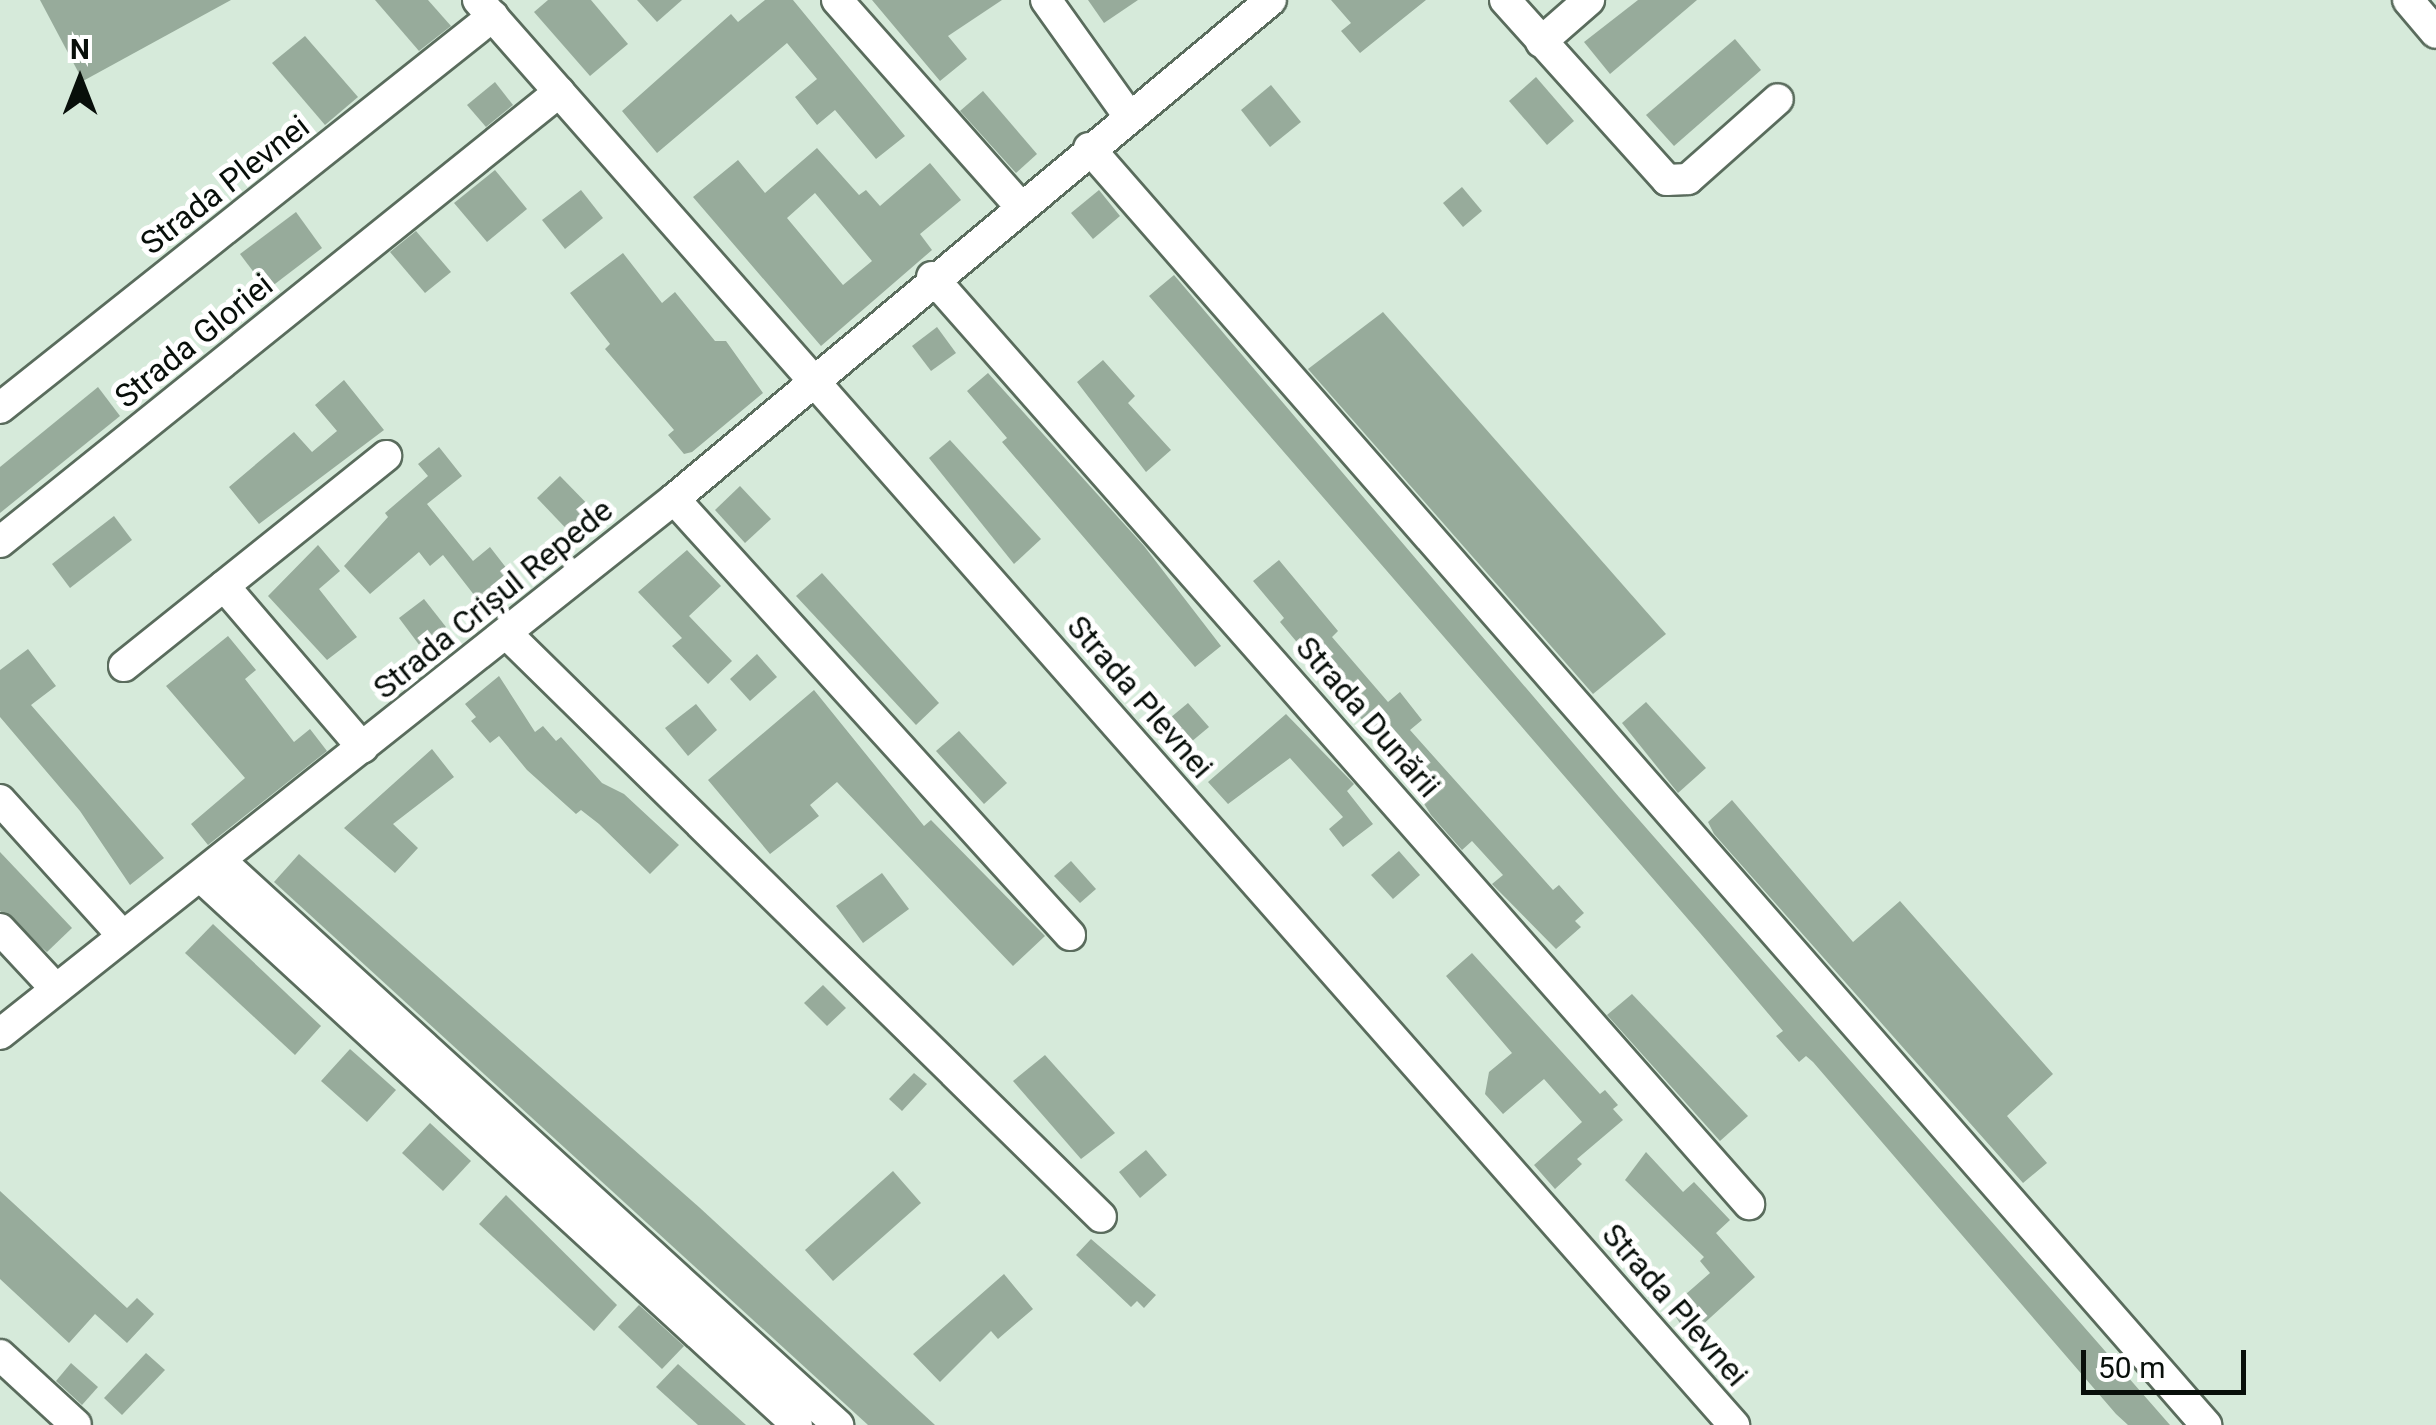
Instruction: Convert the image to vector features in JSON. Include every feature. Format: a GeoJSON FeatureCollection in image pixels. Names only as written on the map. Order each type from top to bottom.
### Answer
{"type":"FeatureCollection","features":[{"type":"Feature","properties":{"kind":"street"},"geometry":{"type":"LineString","coordinates":[[837,0],[1020,205]]}},
{"type":"Feature","properties":{"kind":"street"},"geometry":{"type":"LineString","coordinates":[[1046,0],[1128,115]]}},
{"type":"Feature","properties":{"kind":"street","name":"Strada Crișul Repede"},"geometry":{"type":"LineString","coordinates":[[0,1034],[212,870],[674,499],[932,277],[1271,0]]}},
{"type":"Feature","properties":{"kind":"street"},"geometry":{"type":"LineString","coordinates":[[1504,0],[1668,180],[1679,183],[1778,99]]}},
{"type":"Feature","properties":{"kind":"street"},"geometry":{"type":"LineString","coordinates":[[1541,42],[1589,0]]}},
{"type":"Feature","properties":{"kind":"street"},"geometry":{"type":"LineString","coordinates":[[2408,0],[2436,33]]}},
{"type":"Feature","properties":{"kind":"street","name":"Strada Plevnei"},"geometry":{"type":"LineString","coordinates":[[0,408],[486,8],[1734,1425]]}},
{"type":"Feature","properties":{"kind":"street","name":"Strada Gloriei"},"geometry":{"type":"LineString","coordinates":[[0,542],[559,92]]}},
{"type":"Feature","properties":{"kind":"street"},"geometry":{"type":"LineString","coordinates":[[1089,148],[2206,1425]]}},
{"type":"Feature","properties":{"kind":"street","name":"Strada Dunării"},"geometry":{"type":"LineString","coordinates":[[932,277],[1749,1204]]}},
{"type":"Feature","properties":{"kind":"street"},"geometry":{"type":"LineString","coordinates":[[124,666],[386,456]]}},
{"type":"Feature","properties":{"kind":"street"},"geometry":{"type":"LineString","coordinates":[[674,499],[1070,935]]}},
{"type":"Feature","properties":{"kind":"street"},"geometry":{"type":"LineString","coordinates":[[224,586],[364,748]]}},
{"type":"Feature","properties":{"kind":"street"},"geometry":{"type":"LineString","coordinates":[[507,634],[1101,1216]]}},
{"type":"Feature","properties":{"kind":"street"},"geometry":{"type":"LineString","coordinates":[[0,800],[123,936]]}},
{"type":"Feature","properties":{"kind":"street"},"geometry":{"type":"LineString","coordinates":[[212,870],[797,1425]]}},
{"type":"Feature","properties":{"kind":"street"},"geometry":{"type":"LineString","coordinates":[[212,870],[838,1425]]}},
{"type":"Feature","properties":{"kind":"street"},"geometry":{"type":"LineString","coordinates":[[0,929],[56,989]]}},
{"type":"Feature","properties":{"kind":"street"},"geometry":{"type":"LineString","coordinates":[[0,1355],[76,1425]]}},
{"type":"Feature","properties":{"kind":"building"},"geometry":{"type":"Polygon","coordinates":[[[40,0],[231,0],[83,81],[40,0]]]}},
{"type":"Feature","properties":{"kind":"building"},"geometry":{"type":"Polygon","coordinates":[[[375,0],[428,0],[451,26],[419,51],[375,0]]]}},
{"type":"Feature","properties":{"kind":"building"},"geometry":{"type":"Polygon","coordinates":[[[548,0],[591,0],[628,44],[590,76],[534,12],[548,0]]]}},
{"type":"Feature","properties":{"kind":"building"},"geometry":{"type":"Polygon","coordinates":[[[637,0],[682,0],[657,22],[637,0]]]}},
{"type":"Feature","properties":{"kind":"building"},"geometry":{"type":"Polygon","coordinates":[[[765,0],[793,0],[905,136],[876,159],[835,110],[817,125],[795,97],[817,79],[787,43],[657,153],[622,111],[731,14],[738,22],[765,0]]]}},
{"type":"Feature","properties":{"kind":"building"},"geometry":{"type":"Polygon","coordinates":[[[872,0],[1002,0],[948,36],[967,59],[940,81],[872,0]]]}},
{"type":"Feature","properties":{"kind":"building"},"geometry":{"type":"Polygon","coordinates":[[[1088,0],[1138,0],[1104,23],[1088,0]]]}},
{"type":"Feature","properties":{"kind":"building"},"geometry":{"type":"Polygon","coordinates":[[[1331,0],[1426,0],[1360,53],[1341,31],[1351,23],[1331,0]]]}},
{"type":"Feature","properties":{"kind":"building"},"geometry":{"type":"Polygon","coordinates":[[[1638,0],[1697,0],[1610,74],[1584,42],[1638,0]]]}},
{"type":"Feature","properties":{"kind":"building"},"geometry":{"type":"Polygon","coordinates":[[[305,36],[358,97],[325,125],[272,63],[305,36]]]}},
{"type":"Feature","properties":{"kind":"building"},"geometry":{"type":"Polygon","coordinates":[[[1735,39],[1761,70],[1674,146],[1646,115],[1735,39]]]}},
{"type":"Feature","properties":{"kind":"building"},"geometry":{"type":"Polygon","coordinates":[[[1536,77],[1574,121],[1547,145],[1509,101],[1536,77]]]}},
{"type":"Feature","properties":{"kind":"building"},"geometry":{"type":"Polygon","coordinates":[[[495,82],[513,105],[486,127],[467,105],[495,82]]]}},
{"type":"Feature","properties":{"kind":"building"},"geometry":{"type":"Polygon","coordinates":[[[1271,85],[1301,122],[1270,147],[1241,110],[1271,85]]]}},
{"type":"Feature","properties":{"kind":"building"},"geometry":{"type":"Polygon","coordinates":[[[983,91],[1037,154],[1016,173],[960,111],[983,91]]]}},
{"type":"Feature","properties":{"kind":"building"},"geometry":{"type":"Polygon","coordinates":[[[817,148],[859,195],[866,190],[880,206],[930,163],[961,200],[920,234],[932,250],[821,346],[693,197],[738,160],[765,193],[817,148]],[[815,193],[787,218],[843,285],[872,261],[815,193]]]}},
{"type":"Feature","properties":{"kind":"building"},"geometry":{"type":"Polygon","coordinates":[[[495,170],[527,209],[487,242],[454,203],[495,170]]]}},
{"type":"Feature","properties":{"kind":"building"},"geometry":{"type":"Polygon","coordinates":[[[1462,187],[1482,211],[1463,227],[1443,203],[1462,187]]]}},
{"type":"Feature","properties":{"kind":"building"},"geometry":{"type":"Polygon","coordinates":[[[581,190],[603,218],[565,249],[542,220],[581,190]]]}},
{"type":"Feature","properties":{"kind":"building"},"geometry":{"type":"Polygon","coordinates":[[[1099,190],[1120,216],[1093,239],[1071,213],[1099,190]]]}},
{"type":"Feature","properties":{"kind":"building"},"geometry":{"type":"Polygon","coordinates":[[[296,212],[322,248],[267,290],[240,254],[296,212]]]}},
{"type":"Feature","properties":{"kind":"building"},"geometry":{"type":"Polygon","coordinates":[[[416,231],[451,272],[425,293],[390,252],[416,231]]]}},
{"type":"Feature","properties":{"kind":"building"},"geometry":{"type":"Polygon","coordinates":[[[623,253],[662,303],[675,292],[715,341],[726,341],[763,393],[692,452],[684,454],[668,435],[674,430],[605,349],[610,344],[570,293],[623,253]]]}},
{"type":"Feature","properties":{"kind":"building"},"geometry":{"type":"Polygon","coordinates":[[[1174,275],[1619,797],[2170,1425],[2128,1425],[2116,1414],[1813,1062],[1806,1056],[1799,1062],[1776,1036],[1783,1031],[1149,296],[1174,275]]]}},
{"type":"Feature","properties":{"kind":"building"},"geometry":{"type":"Polygon","coordinates":[[[1383,312],[1666,634],[1593,694],[1308,369],[1383,312]]]}},
{"type":"Feature","properties":{"kind":"building"},"geometry":{"type":"Polygon","coordinates":[[[937,327],[956,353],[931,371],[912,346],[937,327]]]}},
{"type":"Feature","properties":{"kind":"building"},"geometry":{"type":"Polygon","coordinates":[[[1103,360],[1135,396],[1128,403],[1171,450],[1146,472],[1077,382],[1103,360]]]}},
{"type":"Feature","properties":{"kind":"building"},"geometry":{"type":"Polygon","coordinates":[[[988,373],[1144,546],[1221,646],[1195,667],[1002,442],[1007,438],[967,391],[988,373]]]}},
{"type":"Feature","properties":{"kind":"building"},"geometry":{"type":"Polygon","coordinates":[[[344,380],[384,430],[259,524],[229,487],[294,432],[312,452],[337,431],[315,405],[344,380]]]}},
{"type":"Feature","properties":{"kind":"building"},"geometry":{"type":"Polygon","coordinates":[[[98,387],[120,416],[0,513],[0,467],[98,387]]]}},
{"type":"Feature","properties":{"kind":"building"},"geometry":{"type":"Polygon","coordinates":[[[950,440],[1041,539],[1014,564],[929,458],[950,440]]]}},
{"type":"Feature","properties":{"kind":"building"},"geometry":{"type":"Polygon","coordinates":[[[439,447],[462,476],[427,504],[473,561],[490,547],[511,574],[478,600],[443,555],[430,566],[419,552],[370,594],[344,566],[388,517],[385,513],[428,476],[418,464],[439,447]]]}},
{"type":"Feature","properties":{"kind":"building"},"geometry":{"type":"Polygon","coordinates":[[[560,476],[601,518],[577,540],[537,498],[560,476]]]}},
{"type":"Feature","properties":{"kind":"building"},"geometry":{"type":"Polygon","coordinates":[[[740,486],[771,519],[745,543],[715,510],[740,486]]]}},
{"type":"Feature","properties":{"kind":"building"},"geometry":{"type":"Polygon","coordinates":[[[114,516],[132,540],[70,588],[52,564],[114,516]]]}},
{"type":"Feature","properties":{"kind":"building"},"geometry":{"type":"Polygon","coordinates":[[[318,545],[340,571],[319,589],[357,637],[327,660],[268,596],[318,545]]]}},
{"type":"Feature","properties":{"kind":"building"},"geometry":{"type":"Polygon","coordinates":[[[687,550],[721,586],[689,616],[732,661],[708,684],[672,646],[682,638],[638,592],[687,550]]]}},
{"type":"Feature","properties":{"kind":"building"},"geometry":{"type":"Polygon","coordinates":[[[1279,560],[1338,631],[1332,637],[1388,702],[1400,692],[1422,720],[1410,730],[1553,890],[1559,885],[1584,913],[1575,921],[1581,927],[1556,949],[1492,884],[1503,875],[1472,841],[1462,850],[1431,815],[1400,765],[1280,622],[1284,618],[1253,581],[1279,560]]]}},
{"type":"Feature","properties":{"kind":"building"},"geometry":{"type":"Polygon","coordinates":[[[822,573],[939,703],[916,725],[796,596],[822,573]]]}},
{"type":"Feature","properties":{"kind":"building"},"geometry":{"type":"Polygon","coordinates":[[[424,599],[446,627],[420,646],[399,618],[424,599]]]}},
{"type":"Feature","properties":{"kind":"building"},"geometry":{"type":"Polygon","coordinates":[[[228,636],[256,670],[245,679],[294,742],[310,729],[327,751],[208,845],[191,824],[245,778],[166,686],[228,636]]]}},
{"type":"Feature","properties":{"kind":"building"},"geometry":{"type":"Polygon","coordinates":[[[28,649],[56,686],[31,705],[164,858],[130,885],[80,811],[0,717],[0,670],[28,649]]]}},
{"type":"Feature","properties":{"kind":"building"},"geometry":{"type":"Polygon","coordinates":[[[757,654],[777,677],[750,701],[730,679],[757,654]]]}},
{"type":"Feature","properties":{"kind":"building"},"geometry":{"type":"Polygon","coordinates":[[[499,676],[535,732],[543,726],[556,741],[561,737],[602,783],[624,794],[679,845],[650,874],[599,824],[581,810],[576,814],[527,770],[499,736],[490,743],[471,721],[476,717],[465,704],[499,676]]]}},
{"type":"Feature","properties":{"kind":"building"},"geometry":{"type":"Polygon","coordinates":[[[814,690],[924,826],[931,820],[1045,936],[1013,966],[837,782],[810,805],[819,816],[770,854],[708,780],[814,690]]]}},
{"type":"Feature","properties":{"kind":"building"},"geometry":{"type":"Polygon","coordinates":[[[1646,702],[1706,768],[1678,793],[1622,723],[1646,702]]]}},
{"type":"Feature","properties":{"kind":"building"},"geometry":{"type":"Polygon","coordinates":[[[1188,703],[1209,727],[1179,752],[1158,728],[1188,703]]]}},
{"type":"Feature","properties":{"kind":"building"},"geometry":{"type":"Polygon","coordinates":[[[696,704],[717,730],[688,756],[665,728],[696,704]]]}},
{"type":"Feature","properties":{"kind":"building"},"geometry":{"type":"Polygon","coordinates":[[[1286,714],[1354,784],[1347,791],[1373,824],[1343,847],[1329,829],[1343,817],[1290,758],[1228,804],[1208,782],[1286,714]]]}},
{"type":"Feature","properties":{"kind":"building"},"geometry":{"type":"Polygon","coordinates":[[[959,731],[1007,783],[984,804],[936,751],[959,731]]]}},
{"type":"Feature","properties":{"kind":"building"},"geometry":{"type":"Polygon","coordinates":[[[432,749],[454,777],[393,824],[418,848],[395,873],[344,828],[432,749]]]}},
{"type":"Feature","properties":{"kind":"building"},"geometry":{"type":"Polygon","coordinates":[[[1732,800],[1853,942],[1900,901],[2053,1074],[2007,1116],[2047,1163],[2023,1183],[1714,834],[1708,822],[1732,800]]]}},
{"type":"Feature","properties":{"kind":"building"},"geometry":{"type":"Polygon","coordinates":[[[1399,851],[1420,875],[1393,899],[1371,875],[1399,851]]]}},
{"type":"Feature","properties":{"kind":"building"},"geometry":{"type":"Polygon","coordinates":[[[0,852],[72,928],[47,952],[0,911],[0,852]]]}},
{"type":"Feature","properties":{"kind":"building"},"geometry":{"type":"Polygon","coordinates":[[[299,854],[700,1208],[935,1425],[868,1425],[274,882],[299,854]]]}},
{"type":"Feature","properties":{"kind":"building"},"geometry":{"type":"Polygon","coordinates":[[[1071,861],[1096,889],[1080,903],[1054,876],[1071,861]]]}},
{"type":"Feature","properties":{"kind":"building"},"geometry":{"type":"Polygon","coordinates":[[[882,873],[909,909],[863,943],[836,906],[882,873]]]}},
{"type":"Feature","properties":{"kind":"building"},"geometry":{"type":"Polygon","coordinates":[[[213,924],[321,1026],[295,1055],[185,953],[213,924]]]}},
{"type":"Feature","properties":{"kind":"building"},"geometry":{"type":"Polygon","coordinates":[[[1472,953],[1600,1094],[1605,1090],[1618,1105],[1613,1109],[1623,1120],[1577,1159],[1582,1164],[1555,1189],[1534,1165],[1582,1122],[1544,1079],[1503,1114],[1485,1094],[1489,1072],[1512,1053],[1446,976],[1472,953]]]}},
{"type":"Feature","properties":{"kind":"building"},"geometry":{"type":"Polygon","coordinates":[[[823,985],[846,1008],[827,1026],[804,1003],[823,985]]]}},
{"type":"Feature","properties":{"kind":"building"},"geometry":{"type":"Polygon","coordinates":[[[1632,994],[1748,1116],[1720,1141],[1607,1015],[1632,994]]]}},
{"type":"Feature","properties":{"kind":"building"},"geometry":{"type":"Polygon","coordinates":[[[350,1049],[396,1090],[367,1122],[321,1081],[350,1049]]]}},
{"type":"Feature","properties":{"kind":"building"},"geometry":{"type":"Polygon","coordinates":[[[1045,1055],[1115,1133],[1081,1159],[1013,1081],[1045,1055]]]}},
{"type":"Feature","properties":{"kind":"building"},"geometry":{"type":"Polygon","coordinates":[[[914,1073],[927,1084],[902,1111],[889,1099],[914,1073]]]}},
{"type":"Feature","properties":{"kind":"building"},"geometry":{"type":"Polygon","coordinates":[[[430,1123],[471,1161],[443,1191],[402,1153],[430,1123]]]}},
{"type":"Feature","properties":{"kind":"building"},"geometry":{"type":"Polygon","coordinates":[[[1146,1150],[1167,1175],[1140,1198],[1119,1172],[1146,1150]]]}},
{"type":"Feature","properties":{"kind":"building"},"geometry":{"type":"Polygon","coordinates":[[[1646,1152],[1683,1192],[1694,1182],[1730,1220],[1716,1233],[1755,1277],[1689,1337],[1670,1308],[1710,1273],[1700,1261],[1704,1257],[1625,1180],[1646,1152]]]}},
{"type":"Feature","properties":{"kind":"building"},"geometry":{"type":"Polygon","coordinates":[[[893,1171],[921,1203],[833,1281],[805,1250],[893,1171]]]}},
{"type":"Feature","properties":{"kind":"building"},"geometry":{"type":"Polygon","coordinates":[[[0,1191],[127,1308],[137,1298],[154,1314],[127,1343],[95,1314],[69,1343],[0,1279],[0,1191]]]}},
{"type":"Feature","properties":{"kind":"building"},"geometry":{"type":"Polygon","coordinates":[[[506,1195],[617,1305],[594,1331],[479,1224],[506,1195]]]}},
{"type":"Feature","properties":{"kind":"building"},"geometry":{"type":"Polygon","coordinates":[[[1091,1239],[1156,1295],[1144,1308],[1137,1301],[1131,1307],[1076,1255],[1091,1239]]]}},
{"type":"Feature","properties":{"kind":"building"},"geometry":{"type":"Polygon","coordinates":[[[1004,1274],[1033,1309],[998,1339],[991,1331],[940,1382],[913,1354],[1004,1274]]]}},
{"type":"Feature","properties":{"kind":"building"},"geometry":{"type":"Polygon","coordinates":[[[639,1305],[684,1346],[662,1369],[618,1327],[639,1305]]]}},
{"type":"Feature","properties":{"kind":"building"},"geometry":{"type":"Polygon","coordinates":[[[146,1353],[165,1370],[122,1415],[104,1398],[146,1353]]]}},
{"type":"Feature","properties":{"kind":"building"},"geometry":{"type":"Polygon","coordinates":[[[71,1363],[98,1387],[82,1405],[56,1381],[71,1363]]]}},
{"type":"Feature","properties":{"kind":"building"},"geometry":{"type":"Polygon","coordinates":[[[678,1364],[746,1425],[698,1425],[656,1387],[678,1364]]]}}]}
